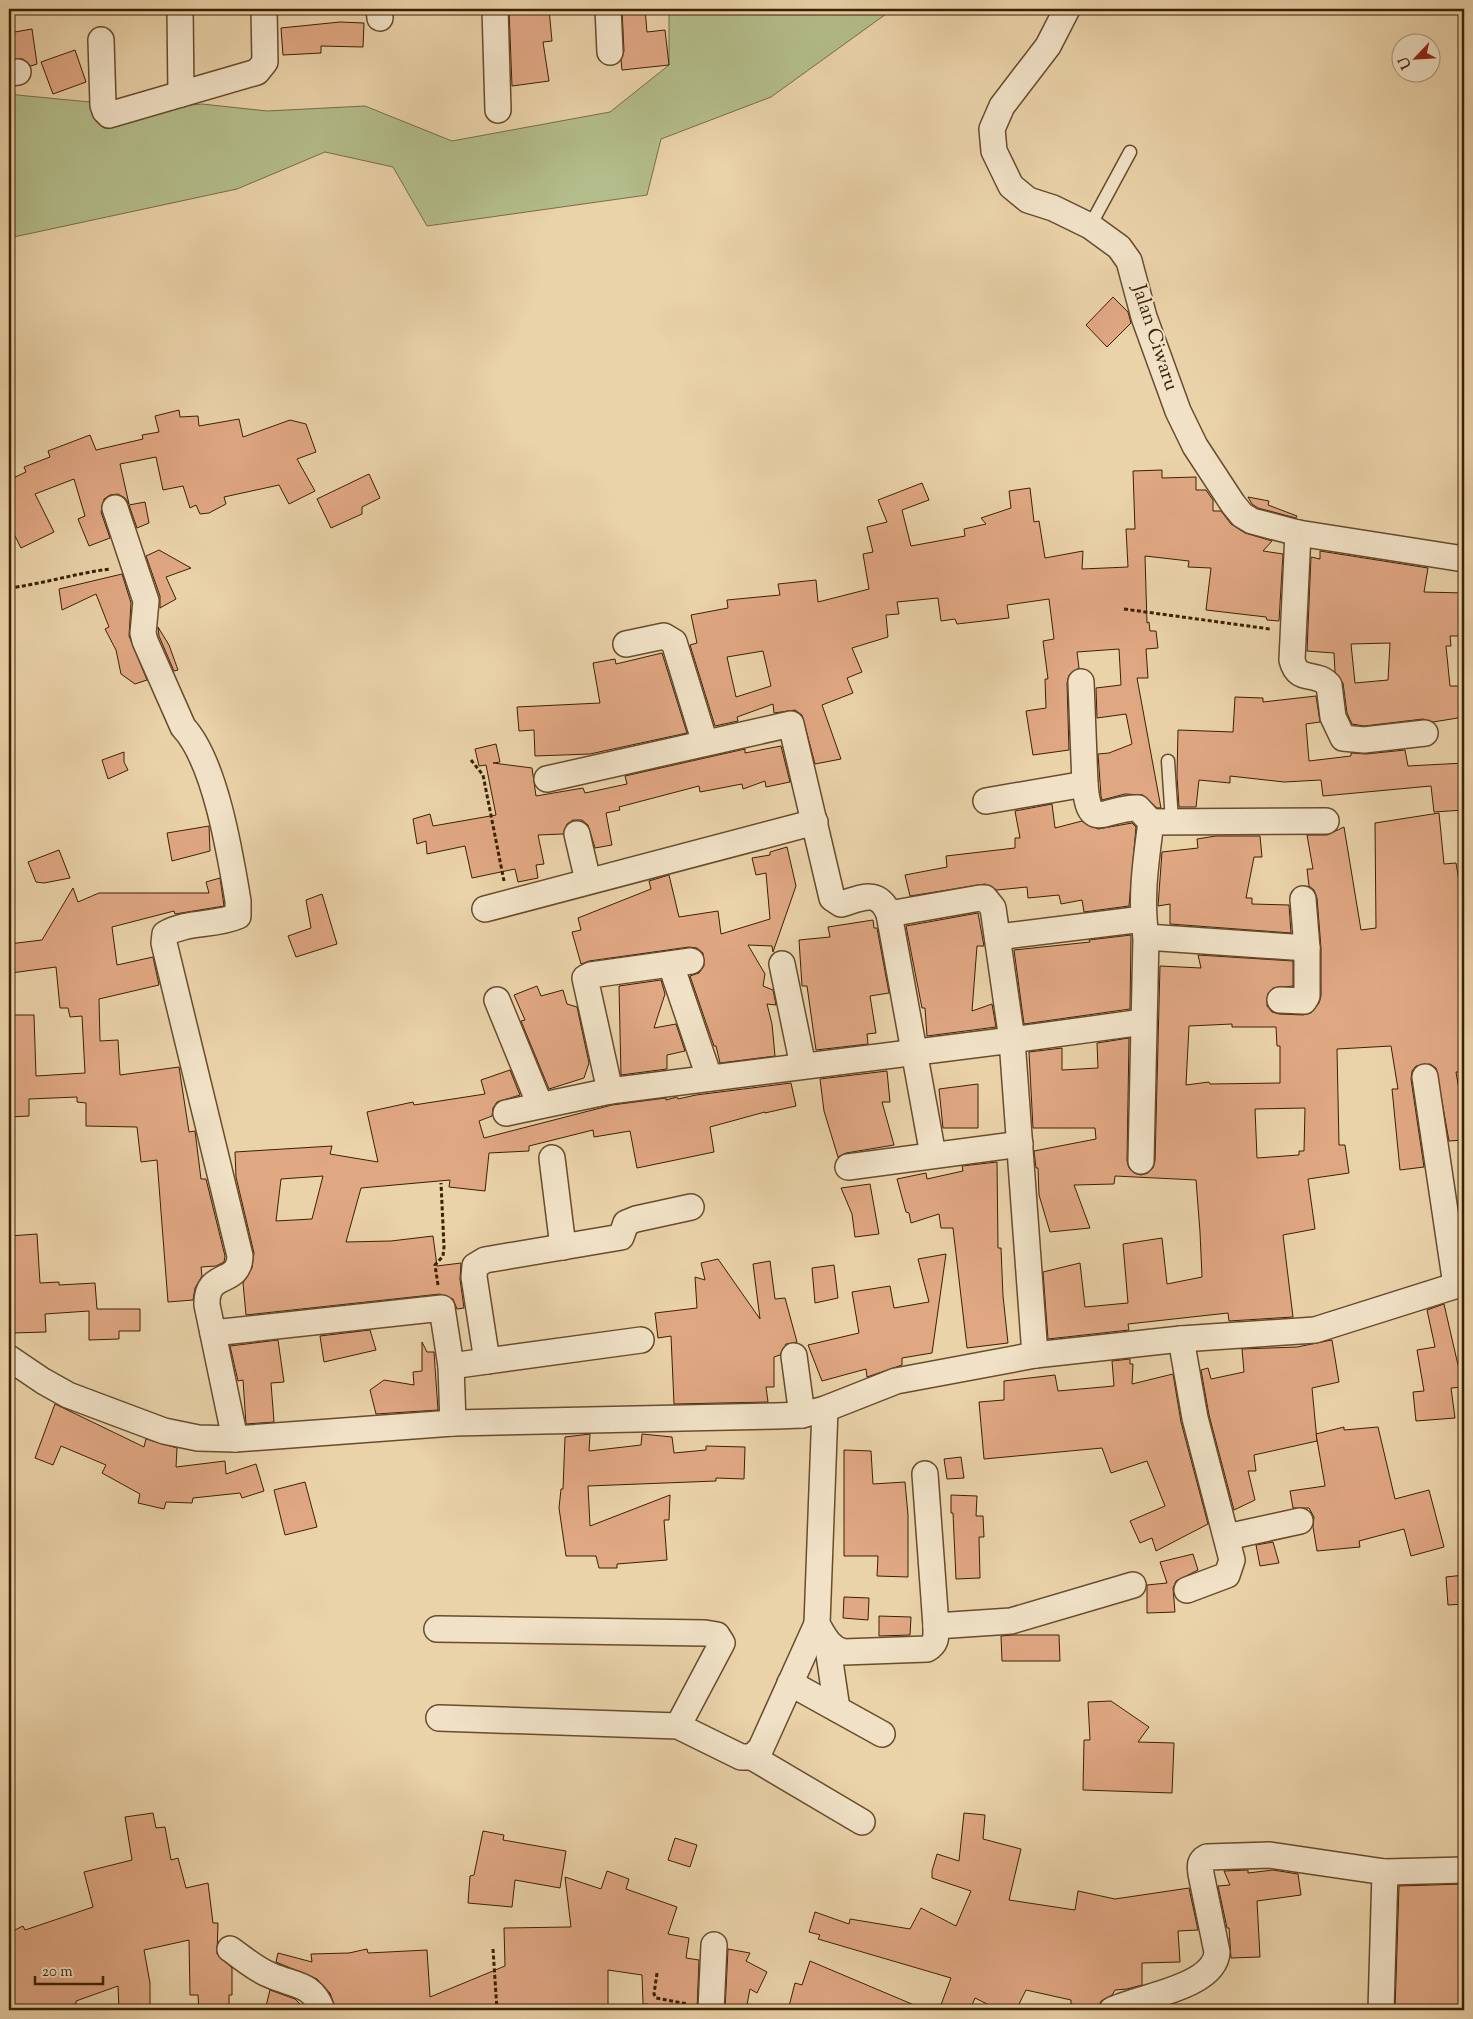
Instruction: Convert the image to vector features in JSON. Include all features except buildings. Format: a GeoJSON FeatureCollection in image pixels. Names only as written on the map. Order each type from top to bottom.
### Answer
{"type":"FeatureCollection","features":[{"type":"Feature","properties":{"kind":"street"},"geometry":{"type":"LineString","coordinates":[[180,9],[181,94]]}},
{"type":"Feature","properties":{"kind":"street"},"geometry":{"type":"LineString","coordinates":[[101,40],[103,105],[105,112],[109,115],[262,69],[265,62],[264,9]]}},
{"type":"Feature","properties":{"kind":"street"},"geometry":{"type":"LineString","coordinates":[[495,9],[498,110]]}},
{"type":"Feature","properties":{"kind":"street"},"geometry":{"type":"LineString","coordinates":[[608,9],[610,52]]}},
{"type":"Feature","properties":{"kind":"street","name":"Jalan Ciwaru"},"geometry":{"type":"LineString","coordinates":[[1067,9],[1048,46],[1002,106],[992,129],[992,139],[998,160],[1011,186],[1028,200],[1053,208],[1090,226],[1119,247],[1129,261],[1144,317],[1178,411],[1195,446],[1212,474],[1242,516],[1252,521],[1298,532],[1464,559]]}},
{"type":"Feature","properties":{"kind":"street"},"geometry":{"type":"LineString","coordinates":[[115,508],[146,601],[143,633],[145,641],[179,718],[194,738],[207,766],[238,901],[238,916],[225,922],[176,928],[165,934],[164,943],[240,1256],[240,1264],[236,1271],[210,1287],[207,1293],[213,1333],[235,1440]]}},
{"type":"Feature","properties":{"kind":"street"},"geometry":{"type":"LineString","coordinates":[[1298,532],[1292,660],[1294,668],[1301,675],[1319,678],[1329,685],[1333,717],[1342,738],[1364,740],[1425,733]]}},
{"type":"Feature","properties":{"kind":"street"},"geometry":{"type":"LineString","coordinates":[[626,644],[664,636],[674,642],[705,743]]}},
{"type":"Feature","properties":{"kind":"street"},"geometry":{"type":"LineString","coordinates":[[1081,682],[1085,784],[1087,807],[1091,812],[1109,814],[1138,808],[1161,821],[1326,822]]}},
{"type":"Feature","properties":{"kind":"street"},"geometry":{"type":"LineString","coordinates":[[547,778],[800,722],[814,822],[832,898],[841,904],[873,897],[884,904],[888,914],[916,1053],[933,1155]]}},
{"type":"Feature","properties":{"kind":"street"},"geometry":{"type":"LineString","coordinates":[[986,801],[1085,784]]}},
{"type":"Feature","properties":{"kind":"street"},"geometry":{"type":"LineString","coordinates":[[1141,1161],[1144,887],[1161,821]]}},
{"type":"Feature","properties":{"kind":"street"},"geometry":{"type":"LineString","coordinates":[[497,906],[814,822]]}},
{"type":"Feature","properties":{"kind":"street"},"geometry":{"type":"LineString","coordinates":[[577,834],[588,882]]}},
{"type":"Feature","properties":{"kind":"street"},"geometry":{"type":"LineString","coordinates":[[888,914],[985,898],[993,908],[1012,1040],[1035,1356]]}},
{"type":"Feature","properties":{"kind":"street"},"geometry":{"type":"LineString","coordinates":[[1280,1000],[1304,1001],[1307,996],[1307,948],[1303,899]]}},
{"type":"Feature","properties":{"kind":"street"},"geometry":{"type":"LineString","coordinates":[[998,937],[1145,928],[1307,948]]}},
{"type":"Feature","properties":{"kind":"street"},"geometry":{"type":"LineString","coordinates":[[610,1091],[584,978],[591,975],[681,963],[708,1077]]}},
{"type":"Feature","properties":{"kind":"street"},"geometry":{"type":"LineString","coordinates":[[782,964],[803,1066]]}},
{"type":"Feature","properties":{"kind":"street"},"geometry":{"type":"LineString","coordinates":[[497,1000],[540,1105]]}},
{"type":"Feature","properties":{"kind":"street"},"geometry":{"type":"LineString","coordinates":[[506,1113],[610,1091],[708,1077],[916,1053],[1143,1022]]}},
{"type":"Feature","properties":{"kind":"street"},"geometry":{"type":"LineString","coordinates":[[9,1358],[68,1395],[155,1428],[198,1438],[235,1440],[453,1423],[814,1412],[896,1381],[1035,1356],[1181,1340],[1315,1330],[1460,1284],[1425,1077]]}},
{"type":"Feature","properties":{"kind":"street"},"geometry":{"type":"LineString","coordinates":[[848,1167],[1020,1144]]}},
{"type":"Feature","properties":{"kind":"street"},"geometry":{"type":"LineString","coordinates":[[552,1158],[563,1247]]}},
{"type":"Feature","properties":{"kind":"street"},"geometry":{"type":"LineString","coordinates":[[488,1361],[474,1277],[475,1266],[485,1260],[622,1237],[626,1223],[691,1207]]}},
{"type":"Feature","properties":{"kind":"street"},"geometry":{"type":"LineString","coordinates":[[213,1333],[442,1308],[451,1366],[453,1423]]}},
{"type":"Feature","properties":{"kind":"street"},"geometry":{"type":"LineString","coordinates":[[451,1366],[641,1340]]}},
{"type":"Feature","properties":{"kind":"street"},"geometry":{"type":"LineString","coordinates":[[1181,1340],[1195,1418],[1232,1560],[1227,1575],[1187,1590]]}},
{"type":"Feature","properties":{"kind":"street"},"geometry":{"type":"LineString","coordinates":[[794,1356],[814,1412],[822,1633],[837,1709]]}},
{"type":"Feature","properties":{"kind":"street"},"geometry":{"type":"LineString","coordinates":[[822,1633],[836,1650],[844,1652],[927,1649],[933,1645],[936,1639],[936,1626],[925,1474]]}},
{"type":"Feature","properties":{"kind":"street"},"geometry":{"type":"LineString","coordinates":[[1227,1537],[1300,1521]]}},
{"type":"Feature","properties":{"kind":"street"},"geometry":{"type":"LineString","coordinates":[[936,1626],[1011,1620],[1133,1585]]}},
{"type":"Feature","properties":{"kind":"street"},"geometry":{"type":"LineString","coordinates":[[437,1629],[705,1633],[717,1636],[722,1642],[678,1726]]}},
{"type":"Feature","properties":{"kind":"street"},"geometry":{"type":"LineString","coordinates":[[752,1757],[761,1748],[790,1683],[822,1633]]}},
{"type":"Feature","properties":{"kind":"street"},"geometry":{"type":"LineString","coordinates":[[790,1683],[882,1734]]}},
{"type":"Feature","properties":{"kind":"street"},"geometry":{"type":"LineString","coordinates":[[439,1718],[678,1726],[741,1757],[752,1757],[862,1822]]}},
{"type":"Feature","properties":{"kind":"street"},"geometry":{"type":"LineString","coordinates":[[1112,2010],[1184,1986],[1213,1966],[1216,1961],[1217,1952],[1200,1864],[1202,1859],[1207,1857],[1270,1855],[1385,1872],[1464,1870]]}},
{"type":"Feature","properties":{"kind":"street"},"geometry":{"type":"LineString","coordinates":[[1381,2010],[1385,1872]]}},
{"type":"Feature","properties":{"kind":"street"},"geometry":{"type":"LineString","coordinates":[[711,2009],[714,1945]]}},
{"type":"Feature","properties":{"kind":"street"},"geometry":{"type":"LineString","coordinates":[[230,1949],[270,1975],[309,1989],[316,1996],[322,2010]]}},
{"type":"Feature","properties":{"kind":"lane"},"geometry":{"type":"LineString","coordinates":[[1090,226],[1130,152]]}},
{"type":"Feature","properties":{"kind":"lane"},"geometry":{"type":"LineString","coordinates":[[1161,821],[1168,761]]}},
{"type":"Feature","properties":{"kind":"path"},"geometry":{"type":"LineString","coordinates":[[9,588],[32,585],[86,572],[133,566]]}},
{"type":"Feature","properties":{"kind":"path"},"geometry":{"type":"LineString","coordinates":[[1124,609],[1293,632]]}},
{"type":"Feature","properties":{"kind":"path"},"geometry":{"type":"LineString","coordinates":[[472,760],[483,775],[497,906]]}},
{"type":"Feature","properties":{"kind":"path"},"geometry":{"type":"LineString","coordinates":[[441,1182],[444,1247],[442,1256],[435,1264],[442,1308]]}},
{"type":"Feature","properties":{"kind":"path"},"geometry":{"type":"LineString","coordinates":[[493,1949],[497,2010]]}},
{"type":"Feature","properties":{"kind":"path"},"geometry":{"type":"LineString","coordinates":[[657,1973],[654,1994],[656,1998],[711,2009]]}},
{"type":"Feature","properties":{"kind":"green space"},"geometry":{"type":"Polygon","coordinates":[[[669,9],[893,9],[771,97],[661,139],[647,195],[427,226],[393,167],[325,152],[237,189],[9,238],[9,90],[17,95],[90,102],[112,124],[179,106],[202,104],[267,111],[365,106],[452,141],[610,112],[669,65],[669,9]]]}}]}
